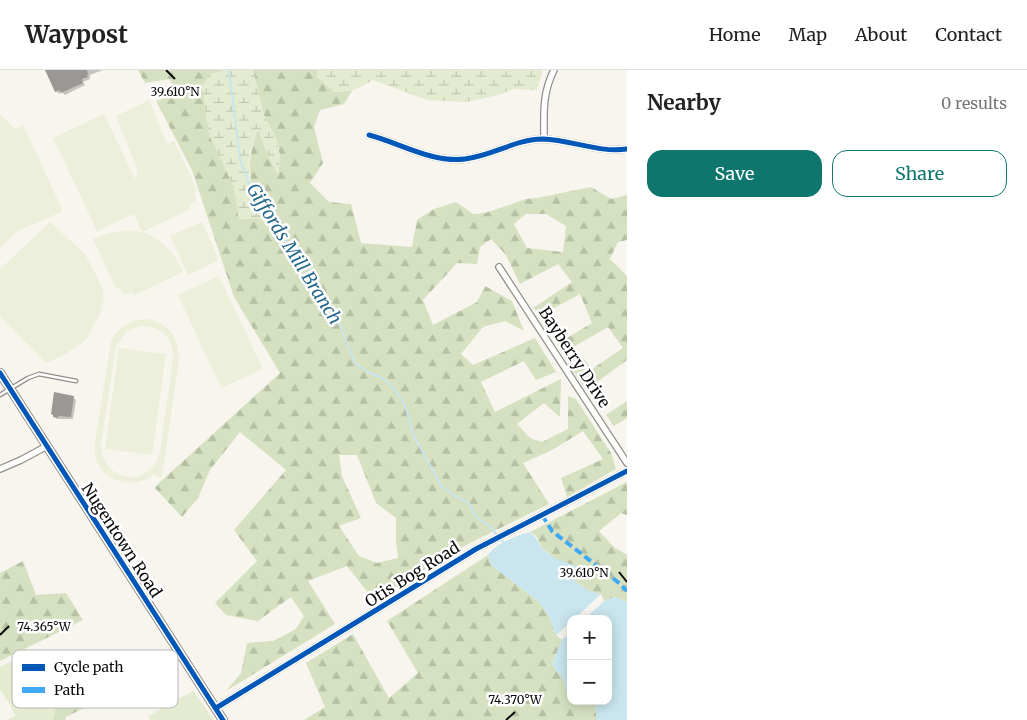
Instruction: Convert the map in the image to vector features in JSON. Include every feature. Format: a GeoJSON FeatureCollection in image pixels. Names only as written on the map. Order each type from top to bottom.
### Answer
{"type":"FeatureCollection","features":[{"type":"Feature","properties":{"kind":"street"},"geometry":{"type":"LineString","coordinates":[[544,139],[547,85],[554,70]]}},
{"type":"Feature","properties":{"kind":"street"},"geometry":{"type":"LineString","coordinates":[[369,135],[450,160],[466,159],[515,144],[544,139],[603,150],[627,149]]}},
{"type":"Feature","properties":{"kind":"street","name":"Bayberry Drive"},"geometry":{"type":"LineString","coordinates":[[499,267],[627,462]]}},
{"type":"Feature","properties":{"kind":"street","name":"Nugentown Road"},"geometry":{"type":"LineString","coordinates":[[0,374],[223,720]]}},
{"type":"Feature","properties":{"kind":"street"},"geometry":{"type":"LineString","coordinates":[[0,469],[47,446]]}},
{"type":"Feature","properties":{"kind":"street","name":"Otis Bog Road"},"geometry":{"type":"LineString","coordinates":[[216,708],[476,549],[627,471]]}},
{"type":"Feature","properties":{"kind":"lane"},"geometry":{"type":"LineString","coordinates":[[0,395],[28,378],[39,374],[76,381]]}},
{"type":"Feature","properties":{"kind":"green space"},"geometry":{"type":"Polygon","coordinates":[[[138,70],[227,70],[209,75],[210,135],[234,187],[239,219],[258,218],[276,231],[255,190],[250,174],[251,152],[258,129],[269,158],[278,174],[280,157],[277,140],[264,115],[253,70],[318,70],[317,76],[334,92],[352,91],[344,104],[320,110],[314,127],[323,163],[310,183],[329,202],[351,204],[361,243],[412,247],[417,220],[434,209],[456,202],[473,214],[485,213],[526,199],[591,187],[611,199],[627,195],[627,240],[618,242],[610,259],[627,276],[627,360],[586,390],[568,363],[582,357],[592,369],[623,348],[608,327],[563,353],[557,344],[592,323],[580,294],[541,315],[533,308],[572,282],[558,264],[520,284],[506,255],[491,239],[480,247],[477,264],[457,263],[423,300],[433,325],[477,302],[485,286],[512,301],[524,331],[505,321],[483,327],[461,354],[473,365],[535,338],[556,372],[536,380],[524,361],[481,382],[495,412],[561,379],[560,417],[544,403],[517,424],[530,438],[542,442],[568,429],[568,396],[576,399],[611,453],[616,469],[567,497],[561,478],[603,459],[583,431],[552,450],[523,463],[549,504],[468,544],[374,600],[347,566],[308,581],[335,624],[226,691],[241,673],[247,643],[273,641],[296,629],[304,616],[291,597],[258,621],[226,615],[215,603],[257,561],[234,530],[286,470],[240,432],[210,470],[198,498],[182,517],[155,488],[280,373],[234,297],[192,170],[156,101],[178,93],[169,79],[145,83],[138,70]],[[526,214],[514,224],[527,248],[563,252],[566,226],[546,214],[526,214]],[[339,455],[342,476],[361,518],[339,526],[359,556],[377,563],[398,558],[396,518],[376,503],[357,455],[339,455]]]}},
{"type":"Feature","properties":{"kind":"green space"},"geometry":{"type":"Polygon","coordinates":[[[227,70],[253,70],[264,115],[277,140],[280,157],[278,175],[258,129],[250,151],[249,174],[255,190],[268,210],[277,232],[258,218],[239,219],[234,187],[209,135],[202,86],[209,75],[227,70]]]}},
{"type":"Feature","properties":{"kind":"green space"},"geometry":{"type":"Polygon","coordinates":[[[318,70],[543,70],[537,90],[514,89],[495,96],[466,102],[427,100],[373,80],[352,91],[334,92],[316,76],[318,70]]]}},
{"type":"Feature","properties":{"kind":"green space"},"geometry":{"type":"Polygon","coordinates":[[[149,100],[167,144],[174,141],[197,190],[194,194],[195,202],[190,204],[190,209],[142,232],[134,214],[97,231],[53,138],[104,114],[135,179],[138,171],[116,116],[149,100]]]}},
{"type":"Feature","properties":{"kind":"green space"},"geometry":{"type":"Polygon","coordinates":[[[0,114],[15,129],[23,125],[63,211],[16,232],[0,248],[0,114]]]}},
{"type":"Feature","properties":{"kind":"green space"},"geometry":{"type":"Polygon","coordinates":[[[50,222],[85,254],[102,287],[104,298],[100,314],[86,340],[64,355],[46,363],[0,316],[0,269],[50,222]]]}},
{"type":"Feature","properties":{"kind":"green space"},"geometry":{"type":"Polygon","coordinates":[[[202,222],[219,260],[188,275],[170,236],[202,222]]]}},
{"type":"Feature","properties":{"kind":"green space"},"geometry":{"type":"Polygon","coordinates":[[[117,231],[142,232],[162,243],[176,258],[183,272],[135,295],[131,292],[127,294],[122,293],[120,289],[116,288],[93,239],[117,231]]]}},
{"type":"Feature","properties":{"kind":"green space"},"geometry":{"type":"Polygon","coordinates":[[[219,276],[263,369],[221,388],[178,295],[219,276]]]}},
{"type":"Feature","properties":{"kind":"green space"},"geometry":{"type":"Polygon","coordinates":[[[140,320],[154,321],[172,332],[179,352],[179,360],[162,477],[156,477],[156,473],[146,479],[124,482],[106,474],[99,466],[95,455],[95,443],[111,341],[121,328],[140,320]],[[140,326],[126,332],[116,346],[101,445],[103,456],[108,465],[115,472],[123,476],[133,477],[142,475],[157,460],[161,448],[173,356],[171,343],[168,338],[159,330],[140,326]]]}},
{"type":"Feature","properties":{"kind":"green space"},"geometry":{"type":"Polygon","coordinates":[[[119,348],[166,354],[152,455],[105,449],[119,348]]]}},
{"type":"Feature","properties":{"kind":"green space"},"geometry":{"type":"Polygon","coordinates":[[[627,401],[627,418],[614,426],[606,415],[627,401]]]}},
{"type":"Feature","properties":{"kind":"green space"},"geometry":{"type":"Polygon","coordinates":[[[627,482],[627,515],[621,513],[599,531],[614,547],[627,555],[627,602],[615,597],[604,601],[601,594],[589,591],[574,581],[572,573],[542,548],[536,536],[530,532],[627,482]]]}},
{"type":"Feature","properties":{"kind":"green space"},"geometry":{"type":"Polygon","coordinates":[[[488,555],[490,564],[539,602],[549,616],[556,635],[562,640],[552,664],[564,681],[567,692],[567,705],[595,705],[597,720],[304,720],[325,707],[306,663],[353,634],[389,698],[418,673],[387,621],[488,555]]]}},
{"type":"Feature","properties":{"kind":"green space"},"geometry":{"type":"Polygon","coordinates":[[[23,561],[36,595],[66,593],[83,620],[22,650],[12,650],[12,655],[0,661],[0,573],[23,561]]]}},
{"type":"Feature","properties":{"kind":"green space"},"geometry":{"type":"Polygon","coordinates":[[[12,661],[12,708],[56,708],[53,720],[7,720],[15,716],[11,706],[0,690],[0,667],[12,661]]]}},
{"type":"Feature","properties":{"kind":"green space"},"geometry":{"type":"Polygon","coordinates":[[[193,691],[214,720],[150,720],[148,716],[162,708],[178,708],[178,699],[193,691]]]}},
{"type":"Feature","properties":{"kind":"green space"},"geometry":{"type":"Polygon","coordinates":[[[56,708],[84,708],[66,717],[65,720],[53,720],[56,708]]]}},
{"type":"Feature","properties":{"kind":"water"},"geometry":{"type":"Polygon","coordinates":[[[530,532],[542,548],[551,556],[585,569],[580,576],[572,573],[574,581],[589,591],[601,594],[578,615],[567,615],[567,625],[556,635],[549,616],[539,602],[490,564],[488,555],[496,547],[530,532]]]}},
{"type":"Feature","properties":{"kind":"water"},"geometry":{"type":"Polygon","coordinates":[[[615,597],[627,602],[627,720],[597,720],[595,705],[612,705],[612,615],[589,615],[604,601],[615,597]]]}},
{"type":"Feature","properties":{"kind":"water"},"geometry":{"type":"Polygon","coordinates":[[[567,636],[567,692],[564,681],[552,664],[562,640],[567,636]]]}},
{"type":"Feature","properties":{"kind":"building"},"geometry":{"type":"Polygon","coordinates":[[[45,70],[87,70],[88,77],[82,79],[83,83],[61,93],[60,90],[55,92],[45,70]]]}},
{"type":"Feature","properties":{"kind":"building"},"geometry":{"type":"Polygon","coordinates":[[[54,392],[74,396],[71,417],[53,417],[51,414],[54,392]]]}},
{"type":"Feature","properties":{"kind":"waterway","name":"Giffords Mill Branch"},"geometry":{"type":"LineString","coordinates":[[229,70],[240,159],[251,190],[277,232],[293,248],[335,313],[355,363],[368,372],[384,379],[395,389],[406,408],[413,434],[442,487],[468,502],[476,517],[489,526],[505,544]]}},
{"type":"Feature","properties":{"kind":"marked path"},"geometry":{"type":"LineString","coordinates":[[542,515],[552,531],[627,591]]}},
{"type":"Feature","properties":{"kind":"cycle path"},"geometry":{"type":"LineString","coordinates":[[369,135],[416,152],[453,159],[485,155],[523,142],[543,139],[595,148],[627,149]]}},
{"type":"Feature","properties":{"kind":"cycle path"},"geometry":{"type":"LineString","coordinates":[[0,373],[223,720]]}},
{"type":"Feature","properties":{"kind":"cycle path"},"geometry":{"type":"LineString","coordinates":[[216,708],[476,549],[627,471]]}}]}
